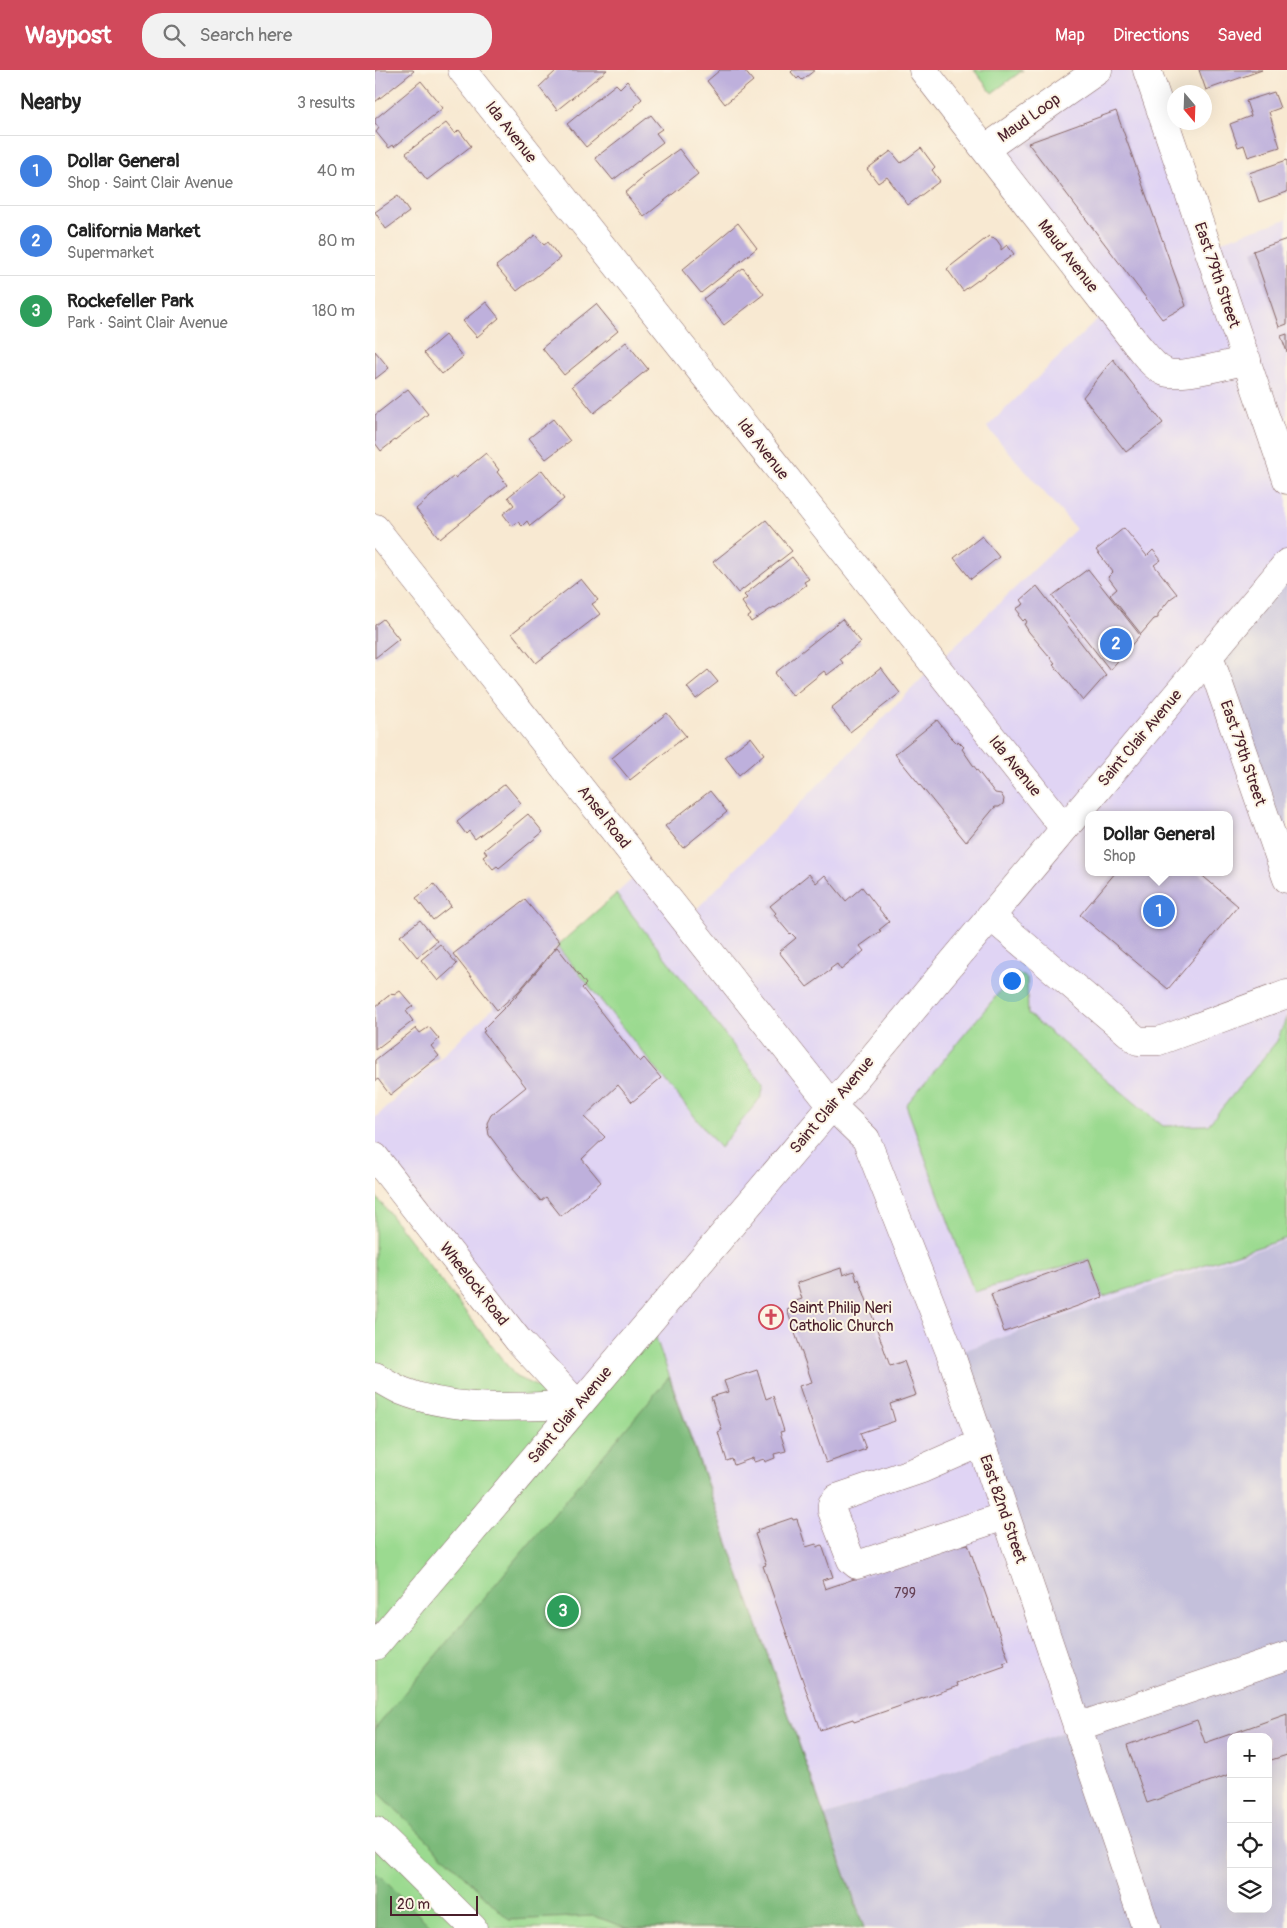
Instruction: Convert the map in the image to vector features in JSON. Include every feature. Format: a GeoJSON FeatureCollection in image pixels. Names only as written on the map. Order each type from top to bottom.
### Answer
{"type":"FeatureCollection","features":[{"type":"Feature","properties":{"kind":"street","name":"Ida Avenue"},"geometry":{"type":"LineString","coordinates":[[462,70],[1064,828]]}},
{"type":"Feature","properties":{"kind":"street","name":"Maud Avenue"},"geometry":{"type":"LineString","coordinates":[[923,70],[1137,344],[1159,369],[1178,374],[1247,360]]}},
{"type":"Feature","properties":{"kind":"street","name":"Maud Loop"},"geometry":{"type":"LineString","coordinates":[[985,149],[1098,70]]}},
{"type":"Feature","properties":{"kind":"street","name":"East 79th Street"},"geometry":{"type":"LineString","coordinates":[[1147,70],[1287,480]]}},
{"type":"Feature","properties":{"kind":"street","name":"Ansel Road"},"geometry":{"type":"LineString","coordinates":[[375,528],[832,1106]]}},
{"type":"Feature","properties":{"kind":"street","name":"Saint Clair Avenue"},"geometry":{"type":"LineString","coordinates":[[375,1646],[832,1106],[1287,563]]}},
{"type":"Feature","properties":{"kind":"street","name":"East 79th Street"},"geometry":{"type":"LineString","coordinates":[[1209,656],[1280,837],[1287,879]]}},
{"type":"Feature","properties":{"kind":"street"},"geometry":{"type":"LineString","coordinates":[[990,916],[1138,1041],[1159,1041],[1287,994]]}},
{"type":"Feature","properties":{"kind":"street","name":"East 82nd Street"},"geometry":{"type":"LineString","coordinates":[[832,1106],[866,1139],[951,1356],[1146,1928]]}},
{"type":"Feature","properties":{"kind":"street","name":"Wheelock Road"},"geometry":{"type":"LineString","coordinates":[[375,1158],[518,1340],[578,1406]]}},
{"type":"Feature","properties":{"kind":"street"},"geometry":{"type":"LineString","coordinates":[[375,1376],[402,1391],[450,1404],[578,1406]]}},
{"type":"Feature","properties":{"kind":"street"},"geometry":{"type":"LineString","coordinates":[[981,1443],[922,1469],[837,1498],[832,1504],[832,1511],[851,1560],[857,1565],[1005,1516]]}},
{"type":"Feature","properties":{"kind":"street"},"geometry":{"type":"LineString","coordinates":[[1077,1727],[1287,1656]]}},
{"type":"Feature","properties":{"kind":"street"},"geometry":{"type":"LineString","coordinates":[[375,1830],[473,1928]]}},
{"type":"Feature","properties":{"kind":"shaded area"},"geometry":{"type":"Polygon","coordinates":[[[1098,70],[1147,70],[1207,246],[1287,219],[1287,1240],[951,1356],[1077,1727],[824,1816],[650,1322],[578,1405],[375,1157],[375,1118],[644,868],[686,920],[935,665],[1076,529],[987,427],[1108,309],[985,149],[1098,70]]]}},
{"type":"Feature","properties":{"kind":"shaded area"},"geometry":{"type":"Polygon","coordinates":[[[1287,563],[1287,879],[1209,656],[1287,563]]]}},
{"type":"Feature","properties":{"kind":"shaded area"},"geometry":{"type":"Polygon","coordinates":[[[1287,1240],[1287,1928],[864,1928],[824,1816],[1077,1727],[951,1355],[1287,1240]]]}},
{"type":"Feature","properties":{"kind":"green space"},"geometry":{"type":"Polygon","coordinates":[[[974,70],[1023,70],[992,93],[974,70]]]}},
{"type":"Feature","properties":{"kind":"green space"},"geometry":{"type":"Polygon","coordinates":[[[616,894],[764,1085],[761,1097],[720,1148],[557,946],[616,894]]]}},
{"type":"Feature","properties":{"kind":"green space"},"geometry":{"type":"Polygon","coordinates":[[[1016,972],[1027,978],[1028,1014],[1163,1126],[1208,1125],[1277,1041],[1287,1016],[1287,1238],[1103,1297],[1089,1259],[974,1292],[906,1105],[1016,972]]]}},
{"type":"Feature","properties":{"kind":"green space"},"geometry":{"type":"Polygon","coordinates":[[[375,1195],[516,1377],[578,1405],[650,1321],[864,1928],[375,1928],[375,1195]]]}},
{"type":"Feature","properties":{"kind":"green space"},"geometry":{"type":"Polygon","coordinates":[[[669,1377],[864,1928],[627,1928],[594,1916],[509,1920],[375,1789],[375,1728],[669,1377]]]}},
{"type":"Feature","properties":{"kind":"green space"},"geometry":{"type":"Polygon","coordinates":[[[375,1871],[432,1928],[375,1928],[375,1871]]]}},
{"type":"Feature","properties":{"kind":"building"},"geometry":{"type":"Polygon","coordinates":[[[375,70],[413,70],[414,71],[375,102],[375,70]]]}},
{"type":"Feature","properties":{"kind":"building"},"geometry":{"type":"Polygon","coordinates":[[[557,70],[607,70],[557,110],[539,87],[557,70]]]}},
{"type":"Feature","properties":{"kind":"building"},"geometry":{"type":"Polygon","coordinates":[[[720,70],[744,70],[753,81],[725,104],[707,81],[720,70]]]}},
{"type":"Feature","properties":{"kind":"building"},"geometry":{"type":"Polygon","coordinates":[[[793,70],[815,70],[802,80],[799,77],[797,79],[791,72],[793,70]]]}},
{"type":"Feature","properties":{"kind":"building"},"geometry":{"type":"Polygon","coordinates":[[[1199,70],[1262,70],[1212,88],[1212,85],[1204,85],[1199,70]]]}},
{"type":"Feature","properties":{"kind":"building"},"geometry":{"type":"Polygon","coordinates":[[[421,81],[443,108],[394,147],[393,145],[389,148],[376,132],[379,128],[375,123],[375,119],[421,81]]]}},
{"type":"Feature","properties":{"kind":"building"},"geometry":{"type":"Polygon","coordinates":[[[627,81],[642,99],[635,107],[586,147],[567,124],[616,84],[620,88],[627,81]]]}},
{"type":"Feature","properties":{"kind":"building"},"geometry":{"type":"Polygon","coordinates":[[[1274,92],[1280,108],[1269,112],[1280,147],[1248,157],[1244,145],[1238,147],[1230,124],[1251,116],[1246,101],[1274,92]]]}},
{"type":"Feature","properties":{"kind":"building"},"geometry":{"type":"Polygon","coordinates":[[[1116,111],[1186,306],[1162,319],[1028,143],[1116,111]]]}},
{"type":"Feature","properties":{"kind":"building"},"geometry":{"type":"Polygon","coordinates":[[[651,115],[662,129],[656,133],[663,142],[613,180],[595,158],[651,115]]]}},
{"type":"Feature","properties":{"kind":"building"},"geometry":{"type":"Polygon","coordinates":[[[446,123],[455,134],[459,130],[471,146],[427,180],[406,153],[446,123]]]}},
{"type":"Feature","properties":{"kind":"building"},"geometry":{"type":"Polygon","coordinates":[[[921,148],[935,167],[932,170],[940,181],[908,205],[887,177],[878,183],[867,169],[891,151],[901,163],[921,148]]]}},
{"type":"Feature","properties":{"kind":"building"},"geometry":{"type":"Polygon","coordinates":[[[679,149],[698,174],[644,217],[625,193],[643,178],[641,176],[679,149]]]}},
{"type":"Feature","properties":{"kind":"building"},"geometry":{"type":"Polygon","coordinates":[[[1287,160],[1287,192],[1259,202],[1249,173],[1287,160]]]}},
{"type":"Feature","properties":{"kind":"building"},"geometry":{"type":"Polygon","coordinates":[[[398,196],[409,212],[386,229],[375,212],[398,196]]]}},
{"type":"Feature","properties":{"kind":"building"},"geometry":{"type":"Polygon","coordinates":[[[738,223],[757,248],[701,293],[682,270],[738,223]]]}},
{"type":"Feature","properties":{"kind":"building"},"geometry":{"type":"Polygon","coordinates":[[[535,235],[544,245],[548,242],[560,258],[517,291],[496,266],[535,235]]]}},
{"type":"Feature","properties":{"kind":"building"},"geometry":{"type":"Polygon","coordinates":[[[989,236],[996,239],[1001,246],[1001,250],[1007,245],[1014,254],[963,291],[947,269],[989,236]]]}},
{"type":"Feature","properties":{"kind":"building"},"geometry":{"type":"Polygon","coordinates":[[[1287,239],[1287,324],[1279,327],[1253,251],[1287,239]]]}},
{"type":"Feature","properties":{"kind":"building"},"geometry":{"type":"Polygon","coordinates":[[[743,268],[764,294],[724,325],[703,299],[743,268]]]}},
{"type":"Feature","properties":{"kind":"building"},"geometry":{"type":"Polygon","coordinates":[[[486,302],[499,318],[477,337],[463,321],[486,302]]]}},
{"type":"Feature","properties":{"kind":"building"},"geometry":{"type":"Polygon","coordinates":[[[596,304],[618,331],[564,375],[542,348],[596,304]]]}},
{"type":"Feature","properties":{"kind":"building"},"geometry":{"type":"Polygon","coordinates":[[[1287,334],[1287,352],[1281,336],[1287,334]]]}},
{"type":"Feature","properties":{"kind":"building"},"geometry":{"type":"Polygon","coordinates":[[[445,335],[463,357],[442,374],[424,353],[445,335]]]}},
{"type":"Feature","properties":{"kind":"building"},"geometry":{"type":"Polygon","coordinates":[[[626,342],[648,369],[594,413],[572,386],[626,342]]]}},
{"type":"Feature","properties":{"kind":"building"},"geometry":{"type":"Polygon","coordinates":[[[375,351],[389,368],[375,379],[375,351]]]}},
{"type":"Feature","properties":{"kind":"building"},"geometry":{"type":"Polygon","coordinates":[[[1113,359],[1163,423],[1126,452],[1083,397],[1113,359]]]}},
{"type":"Feature","properties":{"kind":"building"},"geometry":{"type":"Polygon","coordinates":[[[408,389],[428,414],[381,451],[375,443],[375,415],[408,389]]]}},
{"type":"Feature","properties":{"kind":"building"},"geometry":{"type":"Polygon","coordinates":[[[553,419],[570,441],[546,459],[529,438],[553,419]]]}},
{"type":"Feature","properties":{"kind":"building"},"geometry":{"type":"Polygon","coordinates":[[[486,453],[499,470],[497,472],[507,485],[440,539],[416,509],[454,476],[455,478],[486,453]]]}},
{"type":"Feature","properties":{"kind":"building"},"geometry":{"type":"Polygon","coordinates":[[[542,470],[564,499],[530,526],[527,521],[522,526],[518,522],[512,526],[503,514],[514,505],[508,497],[542,470]]]}},
{"type":"Feature","properties":{"kind":"building"},"geometry":{"type":"Polygon","coordinates":[[[766,520],[792,551],[738,593],[713,562],[766,520]]]}},
{"type":"Feature","properties":{"kind":"building"},"geometry":{"type":"Polygon","coordinates":[[[1124,528],[1147,556],[1153,550],[1161,560],[1154,565],[1177,594],[1170,599],[1158,614],[1158,618],[1154,619],[1141,634],[1110,595],[1117,589],[1108,577],[1113,572],[1096,550],[1124,528]]]}},
{"type":"Feature","properties":{"kind":"building"},"geometry":{"type":"Polygon","coordinates":[[[982,536],[999,557],[971,579],[954,558],[982,536]]]}},
{"type":"Feature","properties":{"kind":"building"},"geometry":{"type":"Polygon","coordinates":[[[792,557],[809,579],[804,582],[806,585],[775,608],[751,622],[748,617],[751,615],[742,602],[747,598],[744,595],[792,557]]]}},
{"type":"Feature","properties":{"kind":"building"},"geometry":{"type":"Polygon","coordinates":[[[1088,569],[1140,635],[1110,670],[1052,596],[1088,569]]]}},
{"type":"Feature","properties":{"kind":"building"},"geometry":{"type":"Polygon","coordinates":[[[581,579],[598,600],[592,604],[600,614],[536,663],[512,633],[581,579]]]}},
{"type":"Feature","properties":{"kind":"building"},"geometry":{"type":"Polygon","coordinates":[[[1037,586],[1106,675],[1083,701],[1029,632],[1024,624],[1027,622],[1025,619],[1023,621],[1018,615],[1020,614],[1016,609],[1024,604],[1021,600],[1037,586]]]}},
{"type":"Feature","properties":{"kind":"building"},"geometry":{"type":"Polygon","coordinates":[[[383,619],[399,639],[375,658],[375,625],[383,619]]]}},
{"type":"Feature","properties":{"kind":"building"},"geometry":{"type":"Polygon","coordinates":[[[842,619],[861,642],[840,659],[843,663],[827,675],[824,671],[793,696],[775,673],[842,619]]]}},
{"type":"Feature","properties":{"kind":"building"},"geometry":{"type":"Polygon","coordinates":[[[881,668],[900,693],[850,732],[831,708],[881,668]]]}},
{"type":"Feature","properties":{"kind":"building"},"geometry":{"type":"Polygon","coordinates":[[[708,670],[718,682],[696,699],[687,687],[708,670]]]}},
{"type":"Feature","properties":{"kind":"building"},"geometry":{"type":"Polygon","coordinates":[[[667,713],[686,736],[630,780],[612,758],[667,713]]]}},
{"type":"Feature","properties":{"kind":"building"},"geometry":{"type":"Polygon","coordinates":[[[937,720],[957,743],[958,741],[964,747],[962,749],[973,765],[995,793],[1001,794],[1004,799],[1003,804],[995,807],[966,842],[895,754],[937,720]]]}},
{"type":"Feature","properties":{"kind":"building"},"geometry":{"type":"Polygon","coordinates":[[[751,737],[764,754],[739,775],[725,757],[751,737]]]}},
{"type":"Feature","properties":{"kind":"building"},"geometry":{"type":"Polygon","coordinates":[[[505,784],[521,803],[475,839],[469,831],[466,834],[457,822],[505,784]]]}},
{"type":"Feature","properties":{"kind":"building"},"geometry":{"type":"Polygon","coordinates":[[[710,791],[727,812],[683,848],[665,826],[710,791]]]}},
{"type":"Feature","properties":{"kind":"building"},"geometry":{"type":"Polygon","coordinates":[[[528,814],[543,832],[499,868],[497,866],[493,869],[483,857],[487,854],[484,850],[528,814]]]}},
{"type":"Feature","properties":{"kind":"building"},"geometry":{"type":"Polygon","coordinates":[[[809,874],[816,883],[825,875],[846,901],[862,887],[889,922],[879,930],[881,931],[860,946],[864,951],[841,970],[837,964],[807,987],[779,952],[796,938],[790,934],[774,915],[776,913],[770,906],[809,874]]]}},
{"type":"Feature","properties":{"kind":"building"},"geometry":{"type":"Polygon","coordinates":[[[1113,876],[1203,876],[1238,906],[1168,989],[1080,915],[1113,876]]]}},
{"type":"Feature","properties":{"kind":"building"},"geometry":{"type":"Polygon","coordinates":[[[434,884],[451,906],[433,920],[416,898],[434,884]]]}},
{"type":"Feature","properties":{"kind":"building"},"geometry":{"type":"Polygon","coordinates":[[[525,900],[560,942],[518,992],[497,1010],[453,954],[525,900]]]}},
{"type":"Feature","properties":{"kind":"building"},"geometry":{"type":"Polygon","coordinates":[[[420,920],[437,941],[417,957],[400,936],[420,920]]]}},
{"type":"Feature","properties":{"kind":"building"},"geometry":{"type":"Polygon","coordinates":[[[440,944],[457,964],[438,981],[421,960],[440,944]]]}},
{"type":"Feature","properties":{"kind":"building"},"geometry":{"type":"Polygon","coordinates":[[[557,947],[586,984],[582,988],[640,1062],[644,1058],[661,1078],[632,1102],[618,1085],[584,1117],[605,1137],[582,1159],[601,1182],[561,1216],[546,1197],[541,1201],[513,1168],[489,1135],[487,1123],[491,1115],[526,1087],[483,1032],[485,1031],[483,1029],[516,996],[557,947]]]}},
{"type":"Feature","properties":{"kind":"building"},"geometry":{"type":"Polygon","coordinates":[[[400,991],[413,1006],[406,1011],[413,1021],[375,1050],[375,1007],[392,993],[394,995],[400,991]]]}},
{"type":"Feature","properties":{"kind":"building"},"geometry":{"type":"Polygon","coordinates":[[[429,1027],[439,1039],[431,1046],[439,1056],[390,1095],[378,1079],[375,1081],[375,1060],[416,1028],[420,1033],[429,1027]]]}},
{"type":"Feature","properties":{"kind":"building"},"geometry":{"type":"Polygon","coordinates":[[[1089,1259],[1103,1297],[1004,1332],[991,1294],[1089,1259]]]}},
{"type":"Feature","properties":{"kind":"building"},"geometry":{"type":"Polygon","coordinates":[[[841,1268],[843,1275],[854,1271],[857,1281],[859,1279],[890,1366],[904,1361],[916,1395],[890,1404],[895,1421],[860,1433],[866,1449],[826,1463],[799,1386],[812,1382],[787,1310],[792,1308],[790,1303],[802,1299],[797,1283],[841,1268]]]}},
{"type":"Feature","properties":{"kind":"building"},"geometry":{"type":"Polygon","coordinates":[[[757,1370],[766,1399],[773,1396],[784,1431],[780,1432],[786,1451],[774,1454],[775,1458],[765,1462],[764,1459],[754,1462],[753,1458],[734,1465],[732,1459],[727,1461],[718,1432],[722,1430],[711,1397],[728,1392],[724,1381],[757,1370]]]}},
{"type":"Feature","properties":{"kind":"building"},"geometry":{"type":"Polygon","coordinates":[[[792,1518],[793,1520],[797,1519],[806,1547],[816,1544],[817,1547],[822,1545],[833,1577],[822,1580],[825,1589],[962,1542],[963,1545],[968,1544],[1009,1661],[1003,1663],[1005,1666],[957,1683],[958,1686],[854,1722],[853,1719],[820,1730],[763,1566],[766,1565],[755,1534],[758,1533],[757,1530],[792,1518]]]}},
{"type":"Feature","properties":{"kind":"building"},"geometry":{"type":"Polygon","coordinates":[[[1287,1714],[1287,1755],[1272,1760],[1272,1733],[1233,1733],[1287,1714]]]}},
{"type":"Feature","properties":{"kind":"building"},"geometry":{"type":"Polygon","coordinates":[[[1197,1720],[1205,1743],[1227,1735],[1227,1775],[1147,1803],[1127,1745],[1197,1720]]]}},
{"type":"Feature","properties":{"kind":"place","name":"California Market"},"geometry":{"type":"Point","coordinates":[1116,644]}},
{"type":"Feature","properties":{"kind":"place","name":"Dollar General"},"geometry":{"type":"Point","coordinates":[1159,911]}},
{"type":"Feature","properties":{"kind":"place","name":"Saint Philip Neri Catholic Church"},"geometry":{"type":"Point","coordinates":[771,1317]}},
{"type":"Feature","properties":{"kind":"place","name":"Rockefeller Park"},"geometry":{"type":"Point","coordinates":[563,1611]}}]}
